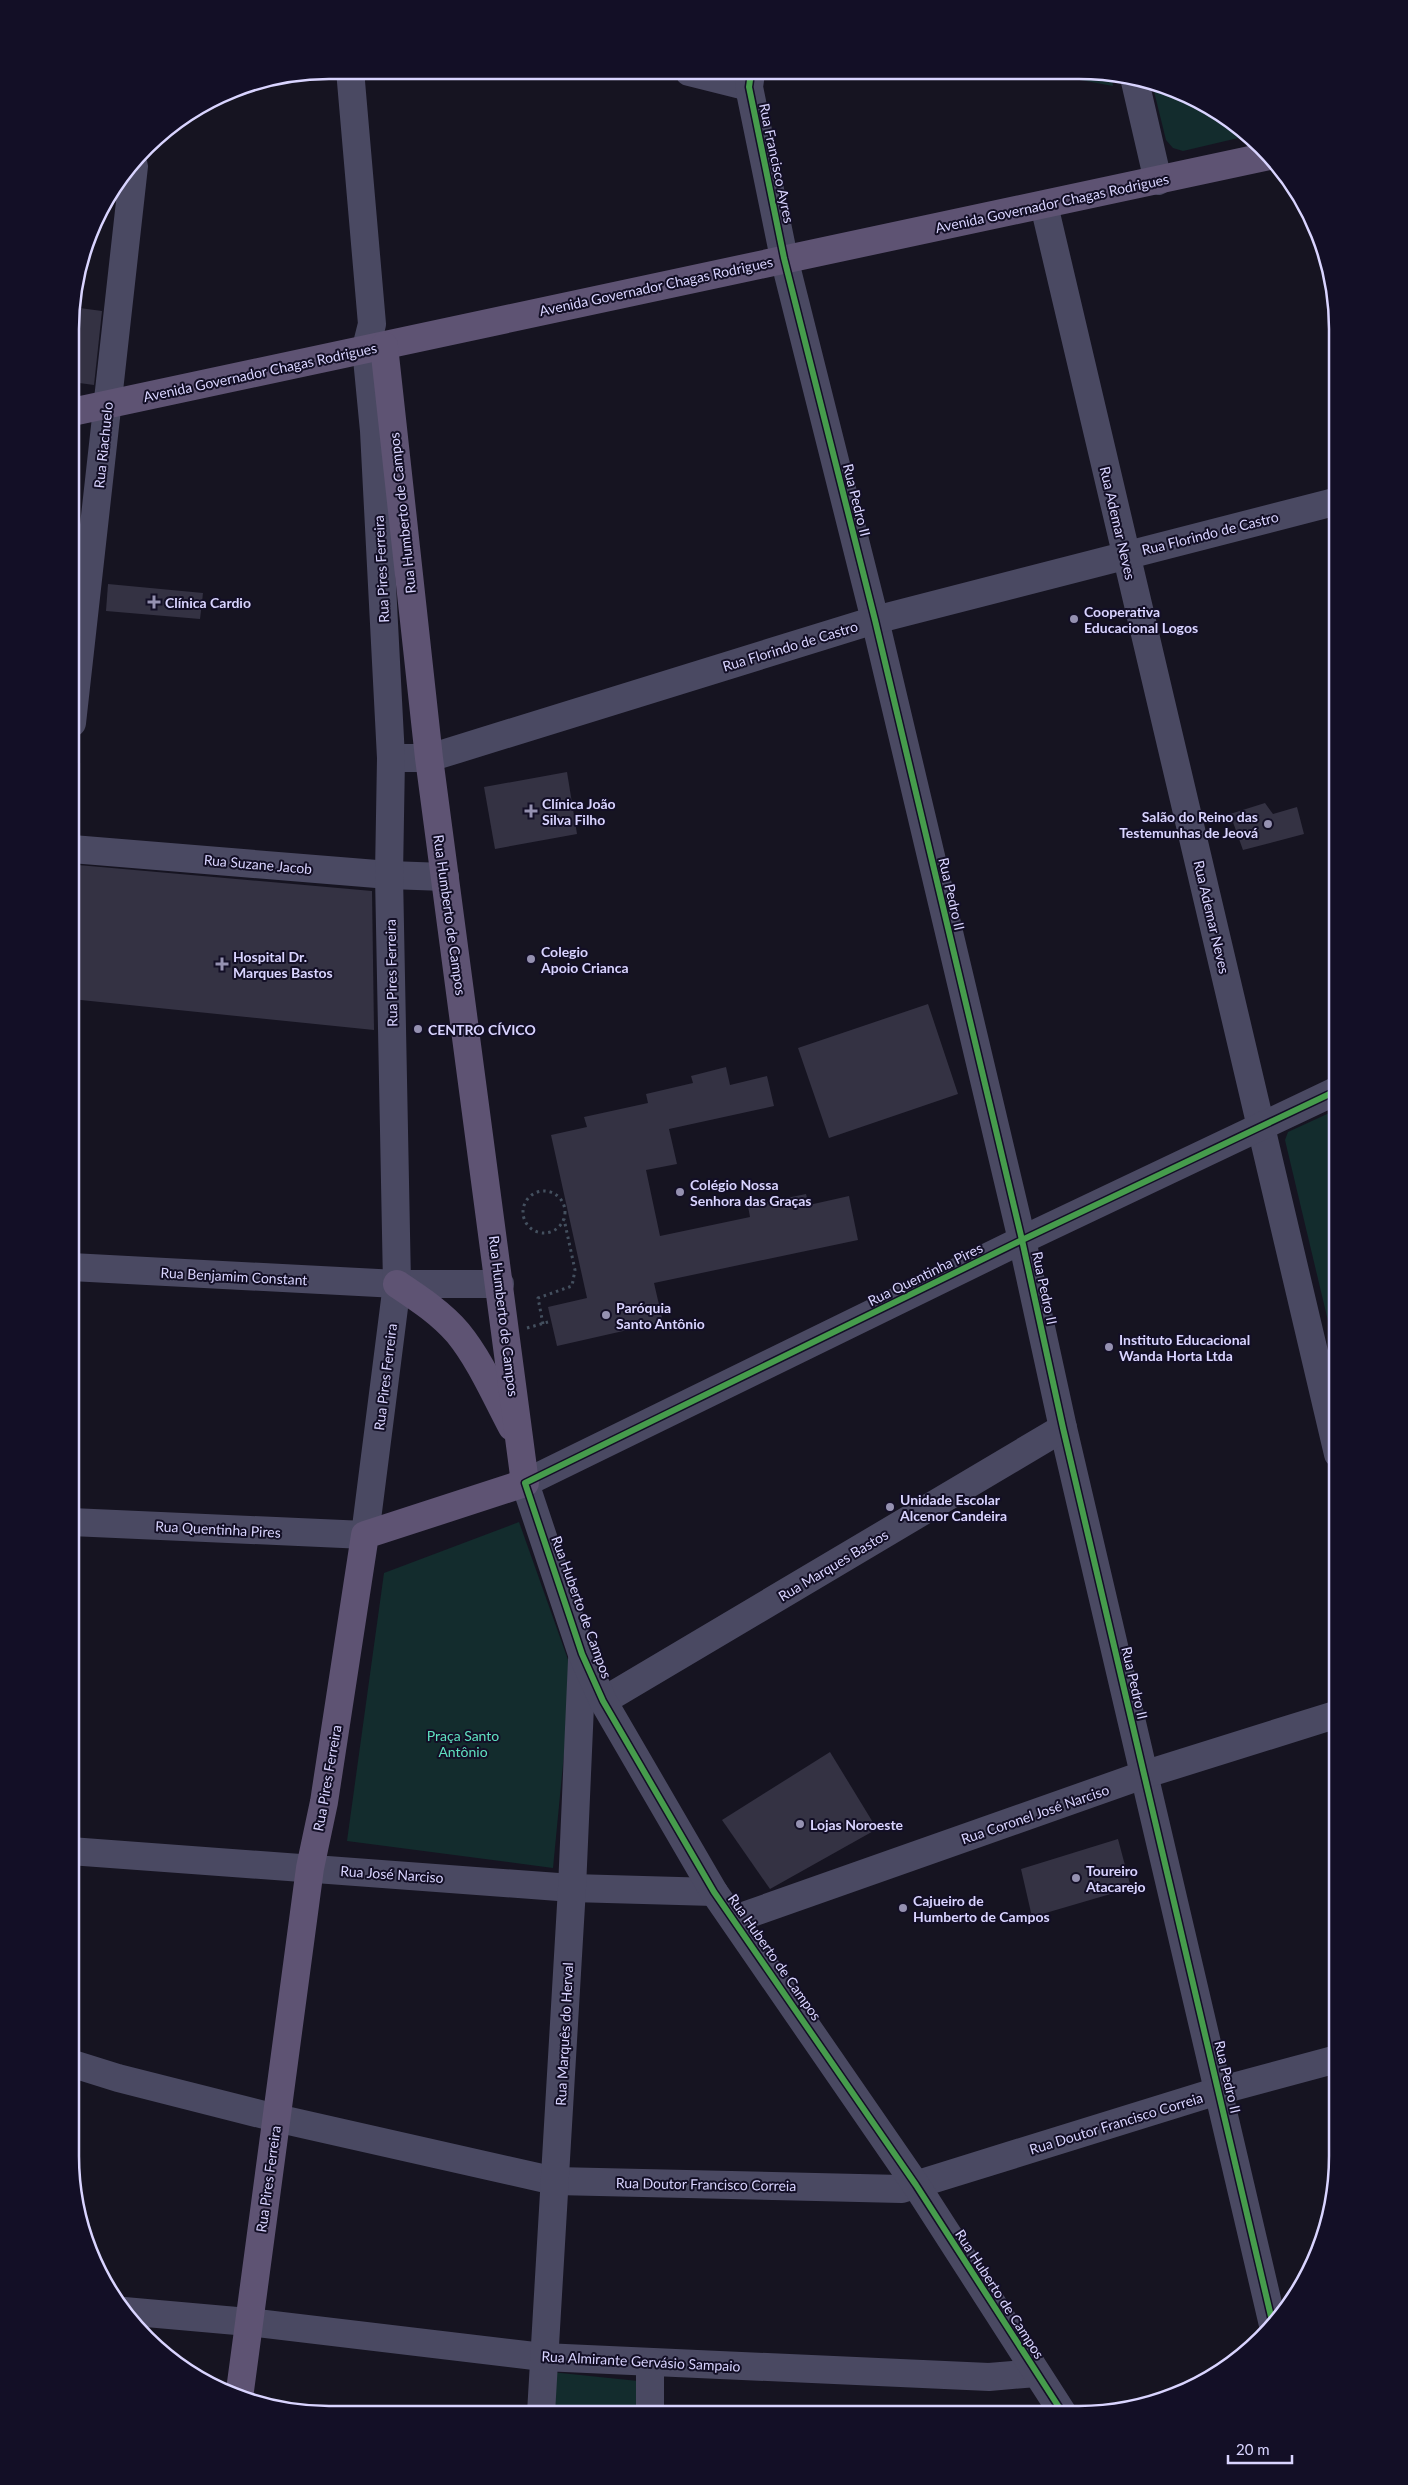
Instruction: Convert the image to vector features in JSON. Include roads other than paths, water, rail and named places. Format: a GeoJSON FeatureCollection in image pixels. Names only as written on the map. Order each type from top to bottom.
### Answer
{"type":"FeatureCollection","features":[{"type":"Feature","properties":{"kind":"main road","name":"Avenida Governador Chagas Rodrigues"},"geometry":{"type":"LineString","coordinates":[[79,410],[374,339],[1044,205],[1261,158]]}},
{"type":"Feature","properties":{"kind":"main road","name":"Rua Humberto de Campos"},"geometry":{"type":"LineString","coordinates":[[374,339],[525,1483]]}},
{"type":"Feature","properties":{"kind":"main road"},"geometry":{"type":"LineString","coordinates":[[398,1284],[423,1302],[457,1332],[472,1353],[519,1440]]}},
{"type":"Feature","properties":{"kind":"main road"},"geometry":{"type":"LineString","coordinates":[[365,1535],[525,1483]]}},
{"type":"Feature","properties":{"kind":"main road","name":"Rua Pires Ferreira"},"geometry":{"type":"LineString","coordinates":[[240,2390],[310,1868],[324,1802],[365,1535]]}},
{"type":"Feature","properties":{"kind":"street","name":"Rua Pires Ferreira"},"geometry":{"type":"LineString","coordinates":[[351,79],[374,339],[374,431],[391,758],[389,875],[398,1284],[365,1535]]}},
{"type":"Feature","properties":{"kind":"street","name":"Rua Francisco Ayres"},"geometry":{"type":"LineString","coordinates":[[750,80],[784,258]]}},
{"type":"Feature","properties":{"kind":"street"},"geometry":{"type":"LineString","coordinates":[[1136,85],[1158,180]]}},
{"type":"Feature","properties":{"kind":"street","name":"Rua Riachuelo"},"geometry":{"type":"LineString","coordinates":[[79,661],[133,173]]}},
{"type":"Feature","properties":{"kind":"street","name":"Rua Ademar Neves"},"geometry":{"type":"LineString","coordinates":[[1044,205],[1329,1415]]}},
{"type":"Feature","properties":{"kind":"street","name":"Rua Pedro II"},"geometry":{"type":"LineString","coordinates":[[784,258],[875,620],[1022,1240],[1143,1775],[1271,2316]]}},
{"type":"Feature","properties":{"kind":"street","name":"Rua Florindo de Castro"},"geometry":{"type":"LineString","coordinates":[[391,758],[429,758],[875,620],[1125,554],[1329,503]]}},
{"type":"Feature","properties":{"kind":"street","name":"Rua Suzane Jacob"},"geometry":{"type":"LineString","coordinates":[[79,850],[389,875],[445,877]]}},
{"type":"Feature","properties":{"kind":"street","name":"Rua Quentinha Pires"},"geometry":{"type":"LineString","coordinates":[[525,1483],[1022,1240],[1329,1094]]}},
{"type":"Feature","properties":{"kind":"street","name":"Rua Benjamim Constant"},"geometry":{"type":"LineString","coordinates":[[79,1267],[398,1284],[500,1284]]}},
{"type":"Feature","properties":{"kind":"street","name":"Rua Marques Bastos"},"geometry":{"type":"LineString","coordinates":[[603,1702],[1063,1428]]}},
{"type":"Feature","properties":{"kind":"street","name":"Rua Huberto de Campos"},"geometry":{"type":"LineString","coordinates":[[525,1483],[582,1654],[603,1702],[714,1892],[735,1919],[916,2185],[1058,2406]]}},
{"type":"Feature","properties":{"kind":"street","name":"Rua Quentinha Pires"},"geometry":{"type":"LineString","coordinates":[[79,1522],[365,1535]]}},
{"type":"Feature","properties":{"kind":"street","name":"Rua Marquês do Herval"},"geometry":{"type":"LineString","coordinates":[[541,2406],[572,1888],[582,1654]]}},
{"type":"Feature","properties":{"kind":"street","name":"Rua Coronel José Narciso"},"geometry":{"type":"LineString","coordinates":[[735,1919],[1143,1775],[1329,1717]]}},
{"type":"Feature","properties":{"kind":"street","name":"Rua José Narciso"},"geometry":{"type":"LineString","coordinates":[[79,1852],[572,1888],[714,1892]]}},
{"type":"Feature","properties":{"kind":"street","name":"Rua Doutor Francisco Correia"},"geometry":{"type":"LineString","coordinates":[[79,2066],[118,2078],[276,2118],[555,2181],[902,2188],[1218,2091],[1329,2061]]}},
{"type":"Feature","properties":{"kind":"street","name":"Rua Almirante Gervásio Sampaio"},"geometry":{"type":"LineString","coordinates":[[133,2312],[248,2322],[543,2357],[989,2378],[1036,2373]]}},
{"type":"Feature","properties":{"kind":"street"},"geometry":{"type":"LineString","coordinates":[[650,2362],[650,2406]]}},
{"type":"Feature","properties":{"kind":"place","name":"Clínica Cardio"},"geometry":{"type":"Point","coordinates":[154,602]}},
{"type":"Feature","properties":{"kind":"place","name":"Cooperativa Educacional Logos"},"geometry":{"type":"Point","coordinates":[1074,619]}},
{"type":"Feature","properties":{"kind":"place","name":"Clínica João Silva Filho"},"geometry":{"type":"Point","coordinates":[531,811]}},
{"type":"Feature","properties":{"kind":"place","name":"Salão do Reino das Testemunhas de Jeová"},"geometry":{"type":"Point","coordinates":[1268,824]}},
{"type":"Feature","properties":{"kind":"place","name":"Colegio Apoio Crianca"},"geometry":{"type":"Point","coordinates":[531,959]}},
{"type":"Feature","properties":{"kind":"place","name":"Hospital Dr. Marques Bastos"},"geometry":{"type":"Point","coordinates":[222,964]}},
{"type":"Feature","properties":{"kind":"place","name":"CENTRO CÍVICO"},"geometry":{"type":"Point","coordinates":[418,1029]}},
{"type":"Feature","properties":{"kind":"place","name":"Colégio Nossa Senhora das Graças"},"geometry":{"type":"Point","coordinates":[680,1192]}},
{"type":"Feature","properties":{"kind":"place","name":"Paróquia Santo Antônio"},"geometry":{"type":"Point","coordinates":[606,1315]}},
{"type":"Feature","properties":{"kind":"place","name":"Instituto Educacional Wanda Horta Ltda"},"geometry":{"type":"Point","coordinates":[1109,1347]}},
{"type":"Feature","properties":{"kind":"place","name":"Unidade Escolar Alcenor Candeira"},"geometry":{"type":"Point","coordinates":[890,1507]}},
{"type":"Feature","properties":{"kind":"place","name":"Lojas Noroeste"},"geometry":{"type":"Point","coordinates":[800,1824]}},
{"type":"Feature","properties":{"kind":"place","name":"Toureiro Atacarejo"},"geometry":{"type":"Point","coordinates":[1076,1878]}},
{"type":"Feature","properties":{"kind":"place","name":"Cajueiro de Humberto de Campos"},"geometry":{"type":"Point","coordinates":[903,1908]}},
{"type":"Feature","properties":{"kind":"park label","name":"Praça Santo Antônio"},"geometry":{"type":"Point","coordinates":[463,1744]}}]}
